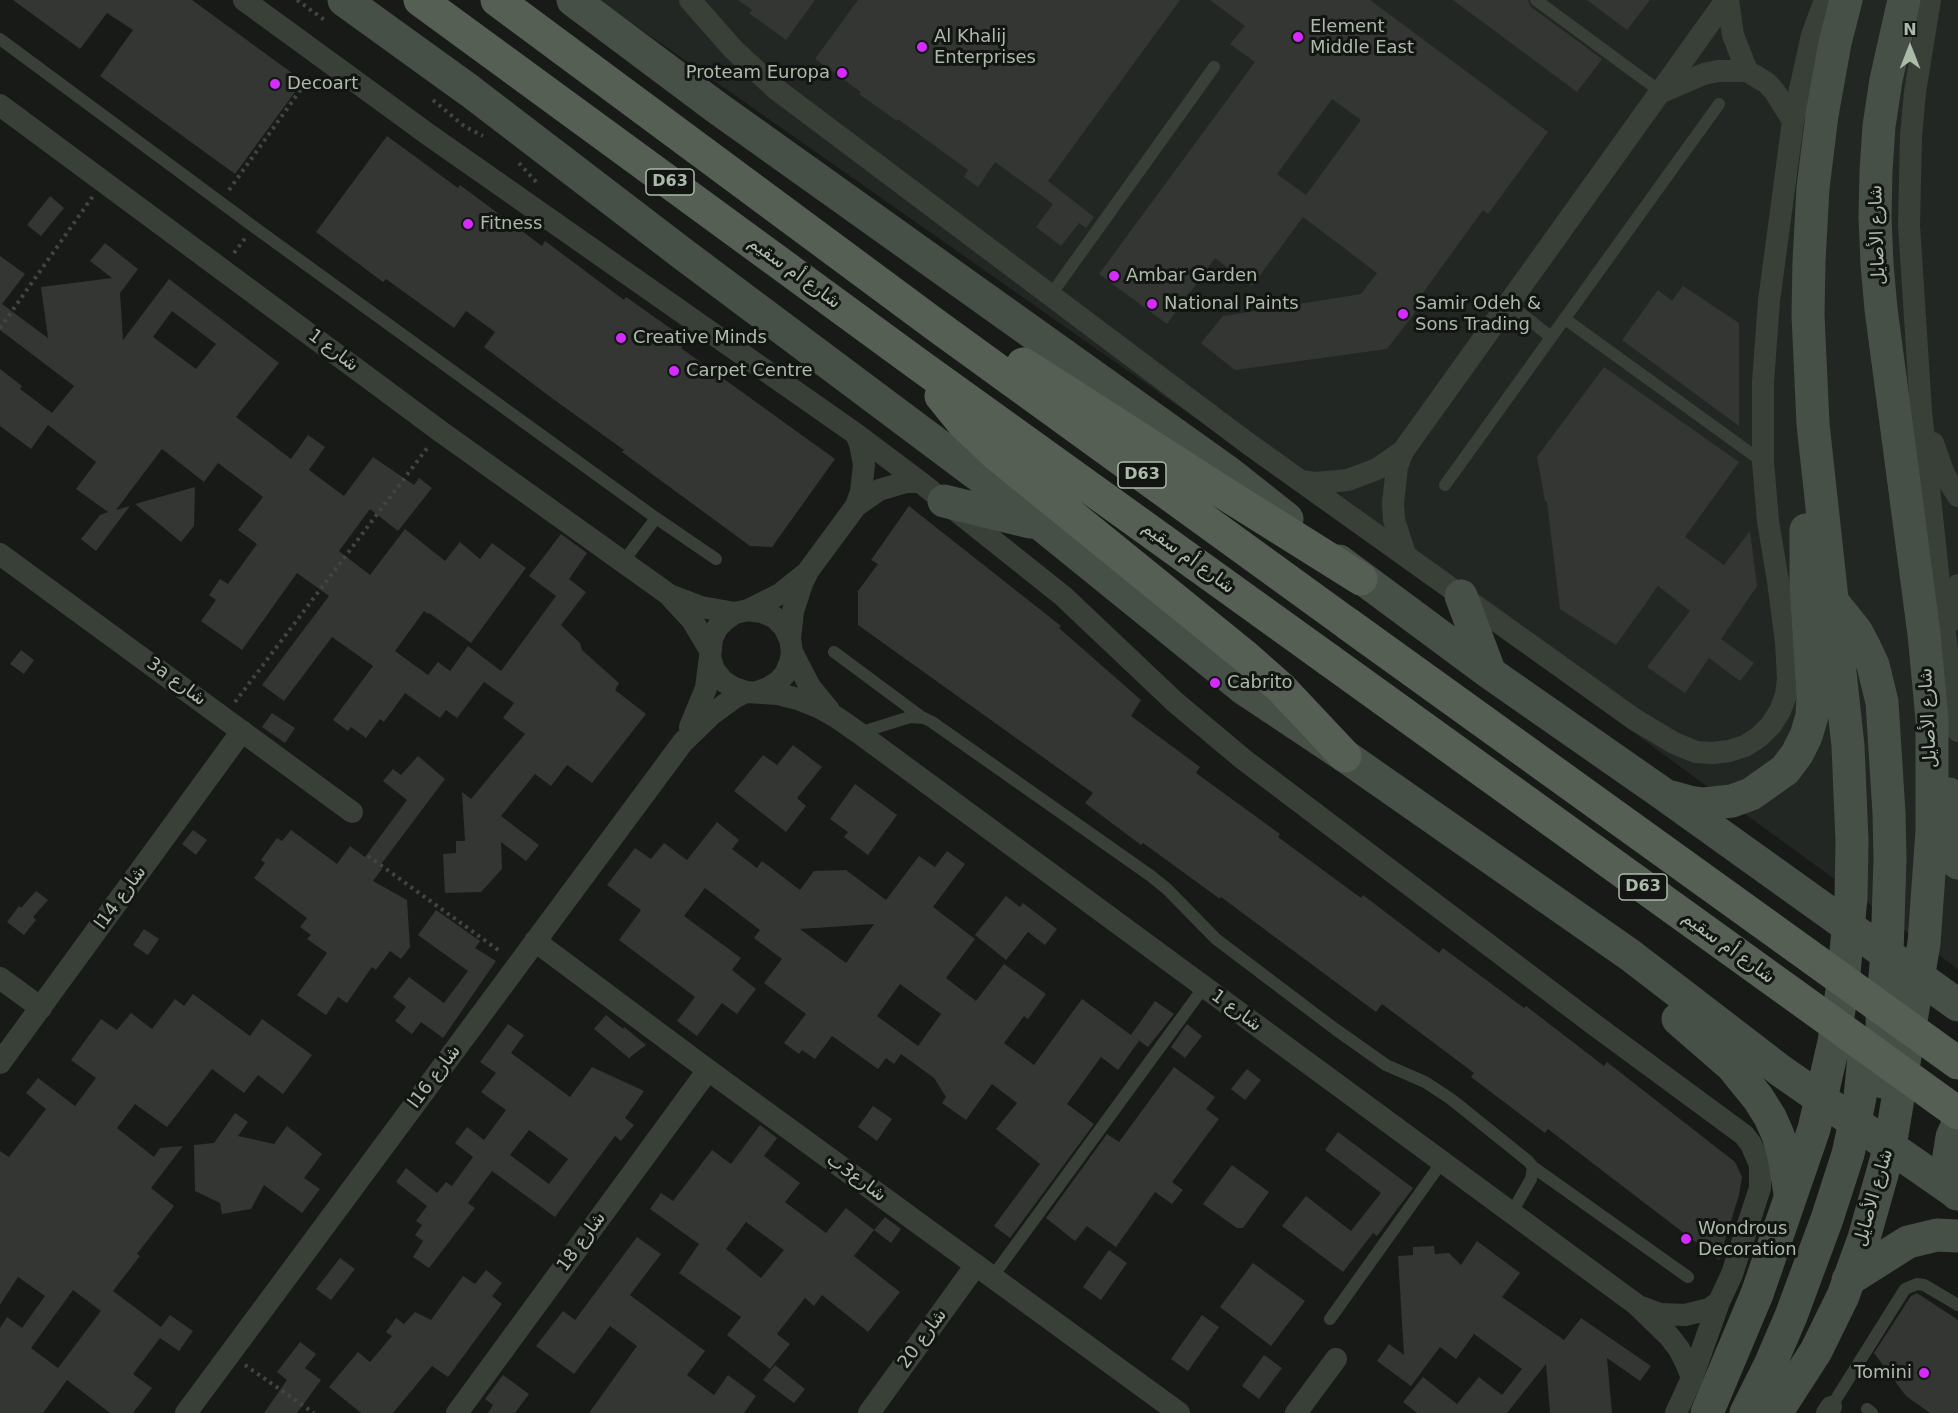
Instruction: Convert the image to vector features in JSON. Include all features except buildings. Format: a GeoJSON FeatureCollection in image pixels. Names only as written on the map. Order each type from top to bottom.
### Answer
{"type":"FeatureCollection","features":[{"type":"Feature","properties":{"kind":"main road"},"geometry":{"type":"LineString","coordinates":[[344,0],[470,91],[1001,492],[1243,688],[1345,756],[1630,955],[1768,1061],[1958,1194]]}},
{"type":"Feature","properties":{"kind":"main road","name":"شارع أم سقيم"},"geometry":{"type":"LineString","coordinates":[[420,0],[919,365],[1958,1113]]}},
{"type":"Feature","properties":{"kind":"main road","name":"D63"},"geometry":{"type":"LineString","coordinates":[[497,0],[937,326],[1958,1063]]}},
{"type":"Feature","properties":{"kind":"main road"},"geometry":{"type":"LineString","coordinates":[[573,0],[716,107],[1229,472],[1361,579],[1490,674],[1958,1005]]}},
{"type":"Feature","properties":{"kind":"main road"},"geometry":{"type":"LineString","coordinates":[[1707,1413],[1757,1294],[1814,1129],[1838,1019],[1851,897],[1852,841],[1848,746],[1813,424],[1808,315],[1813,188],[1822,115],[1835,43],[1846,0]]}},
{"type":"Feature","properties":{"kind":"main road","name":"شارع الأصايل"},"geometry":{"type":"LineString","coordinates":[[1776,1413],[1816,1351],[1848,1280],[1864,1238],[1890,1146],[1919,977],[1928,898],[1932,831],[1945,725],[1924,634],[1881,309],[1875,217],[1876,171],[1886,80],[1904,0]]}},
{"type":"Feature","properties":{"kind":"main road"},"geometry":{"type":"LineString","coordinates":[[937,326],[998,350],[1027,366],[1361,579]]}},
{"type":"Feature","properties":{"kind":"main road"},"geometry":{"type":"LineString","coordinates":[[919,365],[947,403],[979,439],[1246,657],[1289,696],[1345,756]]}},
{"type":"Feature","properties":{"kind":"main road"},"geometry":{"type":"LineString","coordinates":[[1662,794],[1703,804],[1732,801],[1751,794],[1785,770],[1797,754],[1806,736],[1812,716],[1813,696],[1806,583],[1806,530],[1813,424]]}},
{"type":"Feature","properties":{"kind":"main road"},"geometry":{"type":"LineString","coordinates":[[932,491],[1041,525]]}},
{"type":"Feature","properties":{"kind":"main road"},"geometry":{"type":"LineString","coordinates":[[1461,596],[1490,674]]}},
{"type":"Feature","properties":{"kind":"main road"},"geometry":{"type":"LineString","coordinates":[[1832,601],[1851,623],[1865,648],[1873,665],[1882,702],[1890,859],[1881,1053],[1890,1146]]}},
{"type":"Feature","properties":{"kind":"main road"},"geometry":{"type":"LineString","coordinates":[[1945,725],[1947,785],[1958,863]]}},
{"type":"Feature","properties":{"kind":"main road"},"geometry":{"type":"LineString","coordinates":[[1746,1413],[1774,1355],[1810,1267],[1845,1162],[1855,1122],[1864,1062],[1864,1004],[1859,965],[1848,927]]}},
{"type":"Feature","properties":{"kind":"main road"},"geometry":{"type":"LineString","coordinates":[[1630,955],[1638,975],[1660,1001],[1732,1066],[1758,1098],[1778,1135],[1786,1166],[1790,1199]]}},
{"type":"Feature","properties":{"kind":"main road"},"geometry":{"type":"LineString","coordinates":[[1958,1124],[1952,1137],[1949,1156],[1950,1175],[1958,1194]]}},
{"type":"Feature","properties":{"kind":"main road"},"geometry":{"type":"LineString","coordinates":[[1848,1280],[1908,1242],[1937,1235],[1958,1236]]}},
{"type":"Feature","properties":{"kind":"street"},"geometry":{"type":"LineString","coordinates":[[244,0],[429,135],[856,434],[932,491],[1063,596],[1175,702],[1243,759],[1744,1135],[1752,1144],[1760,1165],[1760,1188],[1732,1274],[1676,1413]]}},
{"type":"Feature","properties":{"kind":"street"},"geometry":{"type":"LineString","coordinates":[[690,0],[733,49],[776,89],[1050,296],[1300,481],[1461,596],[1654,732],[1696,752],[1721,752],[1745,746],[1766,731],[1780,711],[1786,695],[1788,678],[1784,632],[1762,462],[1762,382],[1769,301],[1793,121],[1812,35],[1825,0]]}},
{"type":"Feature","properties":{"kind":"street"},"geometry":{"type":"LineString","coordinates":[[1405,554],[1398,538],[1393,502],[1397,467],[1403,451],[1727,0]]}},
{"type":"Feature","properties":{"kind":"street"},"geometry":{"type":"LineString","coordinates":[[1727,0],[1733,35],[1747,71]]}},
{"type":"Feature","properties":{"kind":"street"},"geometry":{"type":"LineString","coordinates":[[1930,0],[1915,92],[1909,180],[1909,225],[1921,411],[1948,656]]}},
{"type":"Feature","properties":{"kind":"street"},"geometry":{"type":"LineString","coordinates":[[1661,92],[1704,74],[1718,71],[1747,71],[1767,83],[1793,121]]}},
{"type":"Feature","properties":{"kind":"street","name":"شارع 1"},"geometry":{"type":"LineString","coordinates":[[0,105],[440,431],[668,594],[692,620],[702,635],[710,654]]}},
{"type":"Feature","properties":{"kind":"street"},"geometry":{"type":"LineString","coordinates":[[1921,411],[1944,474],[1958,496]]}},
{"type":"Feature","properties":{"kind":"street"},"geometry":{"type":"LineString","coordinates":[[808,571],[780,594],[725,620],[717,628],[712,639],[710,654],[714,670],[723,681],[734,688],[752,692],[768,688],[785,674],[790,663],[797,597],[808,571],[856,506],[861,492],[864,465],[856,434]]}},
{"type":"Feature","properties":{"kind":"street"},"geometry":{"type":"LineString","coordinates":[[1300,481],[1332,482],[1355,477],[1377,469],[1403,451]]}},
{"type":"Feature","properties":{"kind":"street"},"geometry":{"type":"LineString","coordinates":[[856,506],[879,490],[906,482],[932,491]]}},
{"type":"Feature","properties":{"kind":"street","name":"3a شارع"},"geometry":{"type":"LineString","coordinates":[[0,554],[352,812]]}},
{"type":"Feature","properties":{"kind":"street"},"geometry":{"type":"LineString","coordinates":[[1945,725],[1952,608],[1958,585]]}},
{"type":"Feature","properties":{"kind":"street","name":"شارع 1"},"geometry":{"type":"LineString","coordinates":[[668,594],[701,607],[742,612]]}},
{"type":"Feature","properties":{"kind":"street"},"geometry":{"type":"LineString","coordinates":[[742,612],[762,612],[774,618],[784,627],[791,645]]}},
{"type":"Feature","properties":{"kind":"street","name":"شارع 1"},"geometry":{"type":"LineString","coordinates":[[791,645],[810,687],[836,717]]}},
{"type":"Feature","properties":{"kind":"street","name":"شارع 16ا"},"geometry":{"type":"LineString","coordinates":[[683,742],[702,703],[710,654]]}},
{"type":"Feature","properties":{"kind":"street","name":"شارع 1"},"geometry":{"type":"LineString","coordinates":[[752,692],[798,699],[836,717],[859,733],[1637,1305],[1679,1349],[1692,1378]]}},
{"type":"Feature","properties":{"kind":"street","name":"شارع 16ا"},"geometry":{"type":"LineString","coordinates":[[186,1413],[683,742],[728,701],[752,692]]}},
{"type":"Feature","properties":{"kind":"street","name":"شارع 14ا"},"geometry":{"type":"LineString","coordinates":[[0,1063],[242,731]]}},
{"type":"Feature","properties":{"kind":"street","name":"شارع3ب"},"geometry":{"type":"LineString","coordinates":[[535,942],[1179,1413]]}},
{"type":"Feature","properties":{"kind":"street"},"geometry":{"type":"LineString","coordinates":[[0,978],[41,1008]]}},
{"type":"Feature","properties":{"kind":"street","name":"شارع 18"},"geometry":{"type":"LineString","coordinates":[[457,1413],[708,1070]]}},
{"type":"Feature","properties":{"kind":"street","name":"شارع 20"},"geometry":{"type":"LineString","coordinates":[[869,1413],[984,1270]]}},
{"type":"Feature","properties":{"kind":"street","name":"شارع 1"},"geometry":{"type":"LineString","coordinates":[[1637,1305],[1648,1311],[1672,1316],[1697,1313],[1719,1302]]}},
{"type":"Feature","properties":{"kind":"street"},"geometry":{"type":"LineString","coordinates":[[1296,1413],[1336,1359]]}},
{"type":"Feature","properties":{"kind":"lane"},"geometry":{"type":"LineString","coordinates":[[1536,0],[1661,92]]}},
{"type":"Feature","properties":{"kind":"lane"},"geometry":{"type":"LineString","coordinates":[[0,39],[220,203],[716,559]]}},
{"type":"Feature","properties":{"kind":"lane"},"geometry":{"type":"LineString","coordinates":[[1050,296],[1214,67]]}},
{"type":"Feature","properties":{"kind":"lane"},"geometry":{"type":"LineString","coordinates":[[1445,485],[1719,104]]}},
{"type":"Feature","properties":{"kind":"lane"},"geometry":{"type":"LineString","coordinates":[[1509,304],[1551,337]]}},
{"type":"Feature","properties":{"kind":"lane"},"geometry":{"type":"LineString","coordinates":[[1565,319],[1762,462]]}},
{"type":"Feature","properties":{"kind":"lane"},"geometry":{"type":"LineString","coordinates":[[623,562],[656,518]]}},
{"type":"Feature","properties":{"kind":"lane"},"geometry":{"type":"LineString","coordinates":[[834,652],[924,718],[1151,876],[1226,946],[1375,1058],[1425,1082],[1451,1099],[1533,1167],[1688,1277]]}},
{"type":"Feature","properties":{"kind":"lane"},"geometry":{"type":"LineString","coordinates":[[859,733],[903,718],[924,718]]}},
{"type":"Feature","properties":{"kind":"lane"},"geometry":{"type":"LineString","coordinates":[[984,1270],[1204,987]]}},
{"type":"Feature","properties":{"kind":"lane"},"geometry":{"type":"LineString","coordinates":[[1330,1319],[1442,1162]]}},
{"type":"Feature","properties":{"kind":"lane"},"geometry":{"type":"LineString","coordinates":[[1512,1212],[1528,1187],[1533,1167]]}},
{"type":"Feature","properties":{"kind":"lane"},"geometry":{"type":"LineString","coordinates":[[1830,1411],[1905,1289],[1917,1284],[1924,1285],[1958,1305]]}},
{"type":"Feature","properties":{"kind":"path"},"geometry":{"type":"LineString","coordinates":[[220,203],[304,85]]}},
{"type":"Feature","properties":{"kind":"path"},"geometry":{"type":"LineString","coordinates":[[0,328],[103,181]]}},
{"type":"Feature","properties":{"kind":"path"},"geometry":{"type":"LineString","coordinates":[[222,268],[254,227]]}},
{"type":"Feature","properties":{"kind":"path"},"geometry":{"type":"LineString","coordinates":[[224,717],[440,431]]}},
{"type":"Feature","properties":{"kind":"path"},"geometry":{"type":"LineString","coordinates":[[368,856],[518,964]]}},
{"type":"Feature","properties":{"kind":"path"},"geometry":{"type":"LineString","coordinates":[[230,1354],[314,1413]]}},
{"type":"Feature","properties":{"kind":"shaded area"},"geometry":{"type":"Polygon","coordinates":[[[599,0],[1958,0],[1958,969],[1369,540],[599,0]]]}},
{"type":"Feature","properties":{"kind":"place","name":"Element Middle East"},"geometry":{"type":"Point","coordinates":[1298,37]}},
{"type":"Feature","properties":{"kind":"place","name":"Al Khalij Enterprises"},"geometry":{"type":"Point","coordinates":[922,47]}},
{"type":"Feature","properties":{"kind":"place","name":"Proteam Europa"},"geometry":{"type":"Point","coordinates":[842,73]}},
{"type":"Feature","properties":{"kind":"place","name":"Decoart"},"geometry":{"type":"Point","coordinates":[275,84]}},
{"type":"Feature","properties":{"kind":"place","name":"Fitness"},"geometry":{"type":"Point","coordinates":[468,224]}},
{"type":"Feature","properties":{"kind":"place","name":"Ambar Garden"},"geometry":{"type":"Point","coordinates":[1114,276]}},
{"type":"Feature","properties":{"kind":"place","name":"National Paints"},"geometry":{"type":"Point","coordinates":[1152,304]}},
{"type":"Feature","properties":{"kind":"place","name":"Samir Odeh & Sons Trading"},"geometry":{"type":"Point","coordinates":[1403,314]}},
{"type":"Feature","properties":{"kind":"place","name":"Creative Minds"},"geometry":{"type":"Point","coordinates":[621,338]}},
{"type":"Feature","properties":{"kind":"place","name":"Carpet Centre"},"geometry":{"type":"Point","coordinates":[674,371]}},
{"type":"Feature","properties":{"kind":"place","name":"Cabrito"},"geometry":{"type":"Point","coordinates":[1215,683]}},
{"type":"Feature","properties":{"kind":"place","name":"Wondrous Decoration"},"geometry":{"type":"Point","coordinates":[1686,1239]}},
{"type":"Feature","properties":{"kind":"place","name":"Tomini"},"geometry":{"type":"Point","coordinates":[1924,1373]}}]}
